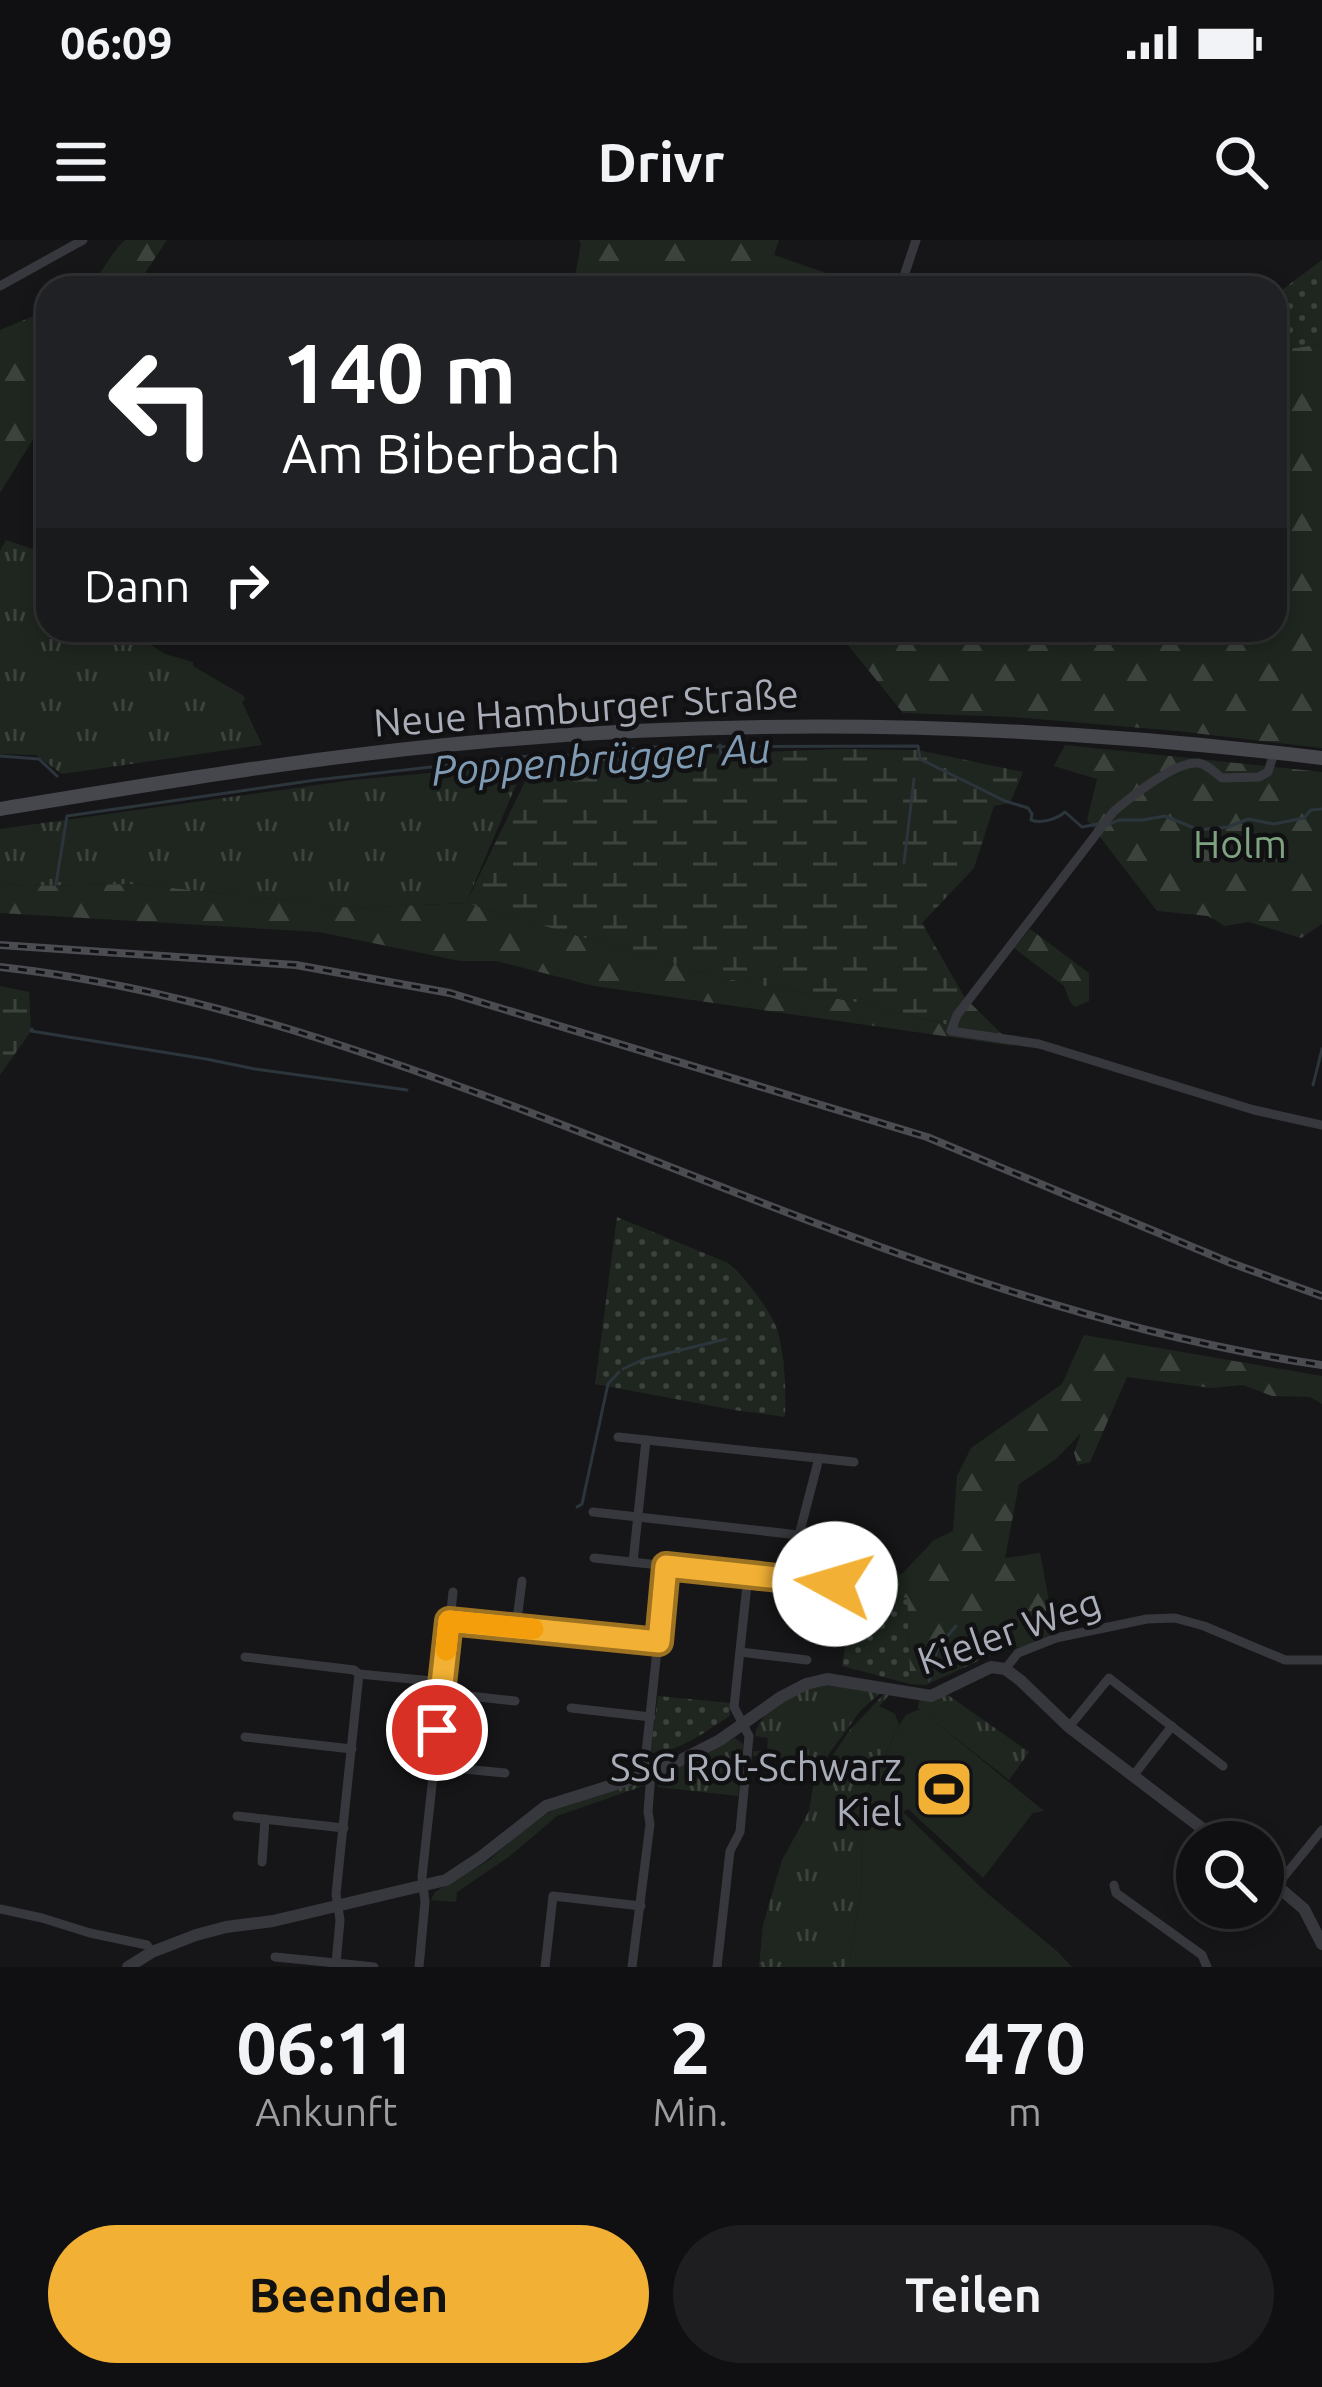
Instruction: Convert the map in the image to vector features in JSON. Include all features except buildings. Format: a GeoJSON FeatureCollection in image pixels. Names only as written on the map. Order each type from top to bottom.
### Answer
{"type":"FeatureCollection","features":[{"type":"Feature","properties":{"kind":"main road","name":"Neue Hamburger Straße"},"geometry":{"type":"LineString","coordinates":[[0,809],[368,754],[634,731],[993,730],[1322,758]]}},
{"type":"Feature","properties":{"kind":"street"},"geometry":{"type":"LineString","coordinates":[[0,286],[83,240]]}},
{"type":"Feature","properties":{"kind":"street"},"geometry":{"type":"LineString","coordinates":[[904,276],[916,240]]}},
{"type":"Feature","properties":{"kind":"street"},"geometry":{"type":"LineString","coordinates":[[1274,752],[1268,772],[1259,776],[1222,778],[1205,765],[1186,765],[1114,811],[957,1015],[951,1031],[1039,1044],[1254,1110],[1322,1125]]}},
{"type":"Feature","properties":{"kind":"street"},"geometry":{"type":"LineString","coordinates":[[618,1437],[854,1462]]}},
{"type":"Feature","properties":{"kind":"street"},"geometry":{"type":"LineString","coordinates":[[633,1562],[646,1440]]}},
{"type":"Feature","properties":{"kind":"street"},"geometry":{"type":"LineString","coordinates":[[793,1580],[819,1458]]}},
{"type":"Feature","properties":{"kind":"street"},"geometry":{"type":"LineString","coordinates":[[593,1512],[844,1540]]}},
{"type":"Feature","properties":{"kind":"street"},"geometry":{"type":"LineString","coordinates":[[594,1558],[835,1584]]}},
{"type":"Feature","properties":{"kind":"street"},"geometry":{"type":"LineString","coordinates":[[632,1967],[650,1824],[651,1773],[646,1753],[666,1566]]}},
{"type":"Feature","properties":{"kind":"street"},"geometry":{"type":"LineString","coordinates":[[717,1967],[730,1851],[740,1832],[749,1736],[734,1707],[748,1574]]}},
{"type":"Feature","properties":{"kind":"street"},"geometry":{"type":"LineString","coordinates":[[516,1627],[522,1581]]}},
{"type":"Feature","properties":{"kind":"street"},"geometry":{"type":"LineString","coordinates":[[418,1967],[425,1902],[422,1876],[453,1592]]}},
{"type":"Feature","properties":{"kind":"street","name":"Kieler Weg"},"geometry":{"type":"LineString","coordinates":[[128,1967],[152,1952],[212,1930],[273,1922],[446,1880],[546,1806],[651,1773],[720,1740],[794,1691],[827,1679],[931,1696],[991,1667],[1005,1669],[1018,1653],[1056,1638],[1161,1618],[1204,1626],[1285,1660],[1322,1660]]}},
{"type":"Feature","properties":{"kind":"street"},"geometry":{"type":"LineString","coordinates":[[449,1621],[659,1642]]}},
{"type":"Feature","properties":{"kind":"street"},"geometry":{"type":"LineString","coordinates":[[740,1652],[807,1660]]}},
{"type":"Feature","properties":{"kind":"street"},"geometry":{"type":"LineString","coordinates":[[245,1658],[353,1670],[515,1701]]}},
{"type":"Feature","properties":{"kind":"street"},"geometry":{"type":"LineString","coordinates":[[1005,1669],[1069,1727],[1192,1821]]}},
{"type":"Feature","properties":{"kind":"street"},"geometry":{"type":"LineString","coordinates":[[336,1963],[340,1920],[336,1894],[359,1674]]}},
{"type":"Feature","properties":{"kind":"street"},"geometry":{"type":"LineString","coordinates":[[1069,1727],[1109,1678],[1223,1766]]}},
{"type":"Feature","properties":{"kind":"street"},"geometry":{"type":"LineString","coordinates":[[571,1708],[651,1717]]}},
{"type":"Feature","properties":{"kind":"street"},"geometry":{"type":"LineString","coordinates":[[1133,1776],[1172,1726]]}},
{"type":"Feature","properties":{"kind":"street"},"geometry":{"type":"LineString","coordinates":[[245,1737],[352,1749]]}},
{"type":"Feature","properties":{"kind":"street"},"geometry":{"type":"LineString","coordinates":[[433,1766],[506,1773]]}},
{"type":"Feature","properties":{"kind":"street"},"geometry":{"type":"LineString","coordinates":[[237,1816],[344,1828]]}},
{"type":"Feature","properties":{"kind":"street"},"geometry":{"type":"LineString","coordinates":[[262,1862],[265,1819]]}},
{"type":"Feature","properties":{"kind":"street"},"geometry":{"type":"LineString","coordinates":[[1284,1876],[1322,1830]]}},
{"type":"Feature","properties":{"kind":"street"},"geometry":{"type":"LineString","coordinates":[[1114,1885],[1116,1893],[1202,1954],[1207,1967]]}},
{"type":"Feature","properties":{"kind":"street"},"geometry":{"type":"LineString","coordinates":[[1284,1891],[1304,1909],[1322,1944]]}},
{"type":"Feature","properties":{"kind":"street"},"geometry":{"type":"LineString","coordinates":[[545,1967],[553,1897],[641,1906]]}},
{"type":"Feature","properties":{"kind":"street"},"geometry":{"type":"LineString","coordinates":[[0,1909],[147,1945],[152,1952]]}},
{"type":"Feature","properties":{"kind":"street"},"geometry":{"type":"LineString","coordinates":[[274,1957],[374,1967]]}},
{"type":"Feature","properties":{"kind":"green space"},"geometry":{"type":"Polygon","coordinates":[[[125,240],[167,240],[143,276],[98,276],[125,240]]]}},
{"type":"Feature","properties":{"kind":"green space"},"geometry":{"type":"Polygon","coordinates":[[[579,240],[779,240],[774,255],[834,276],[575,276],[579,240]]]}},
{"type":"Feature","properties":{"kind":"green space"},"geometry":{"type":"Polygon","coordinates":[[[1322,260],[1322,344],[1287,347],[1287,286],[1322,260]]]}},
{"type":"Feature","properties":{"kind":"green space"},"geometry":{"type":"Polygon","coordinates":[[[36,315],[36,434],[0,493],[0,330],[36,315]]]}},
{"type":"Feature","properties":{"kind":"green space"},"geometry":{"type":"Polygon","coordinates":[[[1322,344],[1322,748],[1014,717],[903,713],[846,642],[1287,642],[1287,347],[1322,344]]]}},
{"type":"Feature","properties":{"kind":"green space"},"geometry":{"type":"Polygon","coordinates":[[[6,540],[36,550],[36,642],[146,642],[165,654],[193,662],[244,696],[242,702],[262,745],[62,774],[36,755],[0,754],[0,551],[6,540]]]}},
{"type":"Feature","properties":{"kind":"green space","name":"Holm"},"geometry":{"type":"Polygon","coordinates":[[[1065,745],[1322,772],[1322,924],[1301,938],[1249,922],[1225,926],[1208,916],[1157,911],[1087,820],[1097,779],[1054,766],[1065,745]]]}},
{"type":"Feature","properties":{"kind":"green space"},"geometry":{"type":"Polygon","coordinates":[[[918,750],[1023,772],[1010,803],[994,806],[974,868],[922,923],[965,998],[948,1025],[867,1004],[722,978],[466,903],[535,761],[918,750]]]}},
{"type":"Feature","properties":{"kind":"green space"},"geometry":{"type":"Polygon","coordinates":[[[525,764],[466,903],[353,908],[135,884],[25,886],[0,882],[0,829],[353,780],[525,764]]]}},
{"type":"Feature","properties":{"kind":"green space"},"geometry":{"type":"Polygon","coordinates":[[[0,882],[25,886],[135,884],[353,908],[466,903],[722,978],[867,1004],[947,1025],[965,998],[1014,1046],[594,986],[496,961],[460,961],[319,932],[0,913],[0,882]]]}},
{"type":"Feature","properties":{"kind":"green space"},"geometry":{"type":"Polygon","coordinates":[[[1030,929],[1089,973],[1089,1001],[1075,1007],[1064,986],[1014,948],[1030,929]]]}},
{"type":"Feature","properties":{"kind":"green space"},"geometry":{"type":"Polygon","coordinates":[[[0,986],[29,992],[31,1031],[0,1075],[0,986]]]}},
{"type":"Feature","properties":{"kind":"green space"},"geometry":{"type":"Polygon","coordinates":[[[617,1217],[728,1263],[749,1285],[778,1332],[785,1417],[595,1384],[617,1217]]]}},
{"type":"Feature","properties":{"kind":"green space"},"geometry":{"type":"Polygon","coordinates":[[[1084,1335],[1322,1376],[1322,1404],[1310,1397],[1272,1396],[1243,1385],[1211,1388],[1127,1377],[1090,1462],[1078,1465],[1074,1453],[1081,1433],[1056,1459],[1019,1484],[1005,1558],[1040,1553],[1055,1633],[1004,1649],[926,1685],[910,1684],[907,1598],[854,1594],[857,1582],[902,1574],[934,1540],[953,1531],[957,1476],[971,1448],[1062,1384],[1084,1335]]]}},
{"type":"Feature","properties":{"kind":"green space"},"geometry":{"type":"Polygon","coordinates":[[[854,1594],[907,1598],[910,1684],[842,1666],[854,1594]]]}},
{"type":"Feature","properties":{"kind":"green space"},"geometry":{"type":"Polygon","coordinates":[[[822,1682],[880,1693],[861,1710],[823,1762],[753,1756],[753,1751],[767,1751],[768,1738],[755,1736],[763,1717],[791,1696],[822,1682]]]}},
{"type":"Feature","properties":{"kind":"green space"},"geometry":{"type":"Polygon","coordinates":[[[884,1694],[889,1695],[879,1706],[895,1714],[899,1725],[865,1797],[862,1882],[849,1967],[759,1967],[763,1925],[782,1860],[809,1811],[816,1768],[825,1767],[849,1731],[884,1694]]]}},
{"type":"Feature","properties":{"kind":"green space"},"geometry":{"type":"Polygon","coordinates":[[[948,1695],[1029,1752],[1009,1780],[918,1708],[919,1701],[948,1695]]]}},
{"type":"Feature","properties":{"kind":"green space"},"geometry":{"type":"Polygon","coordinates":[[[658,1696],[730,1703],[730,1716],[681,1745],[650,1753],[658,1696]]]}},
{"type":"Feature","properties":{"kind":"green space"},"geometry":{"type":"Polygon","coordinates":[[[920,1709],[1044,1811],[1033,1813],[983,1878],[908,1809],[903,1812],[1072,1967],[849,1967],[862,1882],[865,1798],[899,1725],[906,1715],[920,1709]]]}},
{"type":"Feature","properties":{"kind":"green space"},"geometry":{"type":"Polygon","coordinates":[[[735,1738],[743,1744],[738,1796],[658,1787],[664,1773],[735,1738]]]}},
{"type":"Feature","properties":{"kind":"green space"},"geometry":{"type":"Polygon","coordinates":[[[637,1781],[646,1785],[557,1816],[457,1892],[456,1902],[431,1900],[435,1892],[488,1861],[552,1810],[637,1781]]]}},
{"type":"Feature","properties":{"kind":"waterway"},"geometry":{"type":"LineString","coordinates":[[720,745],[722,767]]}},
{"type":"Feature","properties":{"kind":"waterway","name":"Poppenbrügger Au"},"geometry":{"type":"LineString","coordinates":[[56,884],[67,816],[316,780],[652,747],[918,746],[920,759],[1028,808],[1031,820],[1049,820],[1065,812],[1082,827],[1098,824]]}},
{"type":"Feature","properties":{"kind":"waterway","name":"Poppenbrügger Au"},"geometry":{"type":"LineString","coordinates":[[0,756],[39,759],[57,776]]}},
{"type":"Feature","properties":{"kind":"waterway"},"geometry":{"type":"LineString","coordinates":[[904,863],[914,779]]}},
{"type":"Feature","properties":{"kind":"waterway","name":"Poppenbrügger Au"},"geometry":{"type":"LineString","coordinates":[[1108,825],[1165,816],[1199,830],[1248,819],[1274,824],[1322,809]]}},
{"type":"Feature","properties":{"kind":"waterway"},"geometry":{"type":"LineString","coordinates":[[32,1029],[255,1069],[407,1090]]}},
{"type":"Feature","properties":{"kind":"waterway"},"geometry":{"type":"LineString","coordinates":[[1313,1085],[1322,1049]]}},
{"type":"Feature","properties":{"kind":"waterway"},"geometry":{"type":"LineString","coordinates":[[623,1369],[644,1359],[726,1339]]}},
{"type":"Feature","properties":{"kind":"waterway"},"geometry":{"type":"LineString","coordinates":[[577,1507],[582,1504],[608,1384],[619,1372]]}},
{"type":"Feature","properties":{"kind":"waterway"},"geometry":{"type":"LineString","coordinates":[[929,1681],[938,1647],[956,1626]]}},
{"type":"Feature","properties":{"kind":"railway"},"geometry":{"type":"LineString","coordinates":[[0,945],[296,965],[450,993],[927,1137],[1322,1296]]}},
{"type":"Feature","properties":{"kind":"railway"},"geometry":{"type":"LineString","coordinates":[[0,967],[135,989],[267,1023],[462,1087],[819,1224],[1017,1293],[1219,1347],[1322,1365]]}},
{"type":"Feature","properties":{"kind":"slow traffic"},"geometry":{"type":"LineString","coordinates":[[446,1650],[449,1621],[533,1629]]}},
{"type":"Feature","properties":{"kind":"place","name":"SSG Rot-Schwarz Kiel"},"geometry":{"type":"Point","coordinates":[944,1789]}},
{"type":"Feature","properties":{"kind":"route"},"geometry":{"type":"LineString","coordinates":[[437,1730],[449,1621],[659,1642],[666,1566],[835,1584]]}}]}
